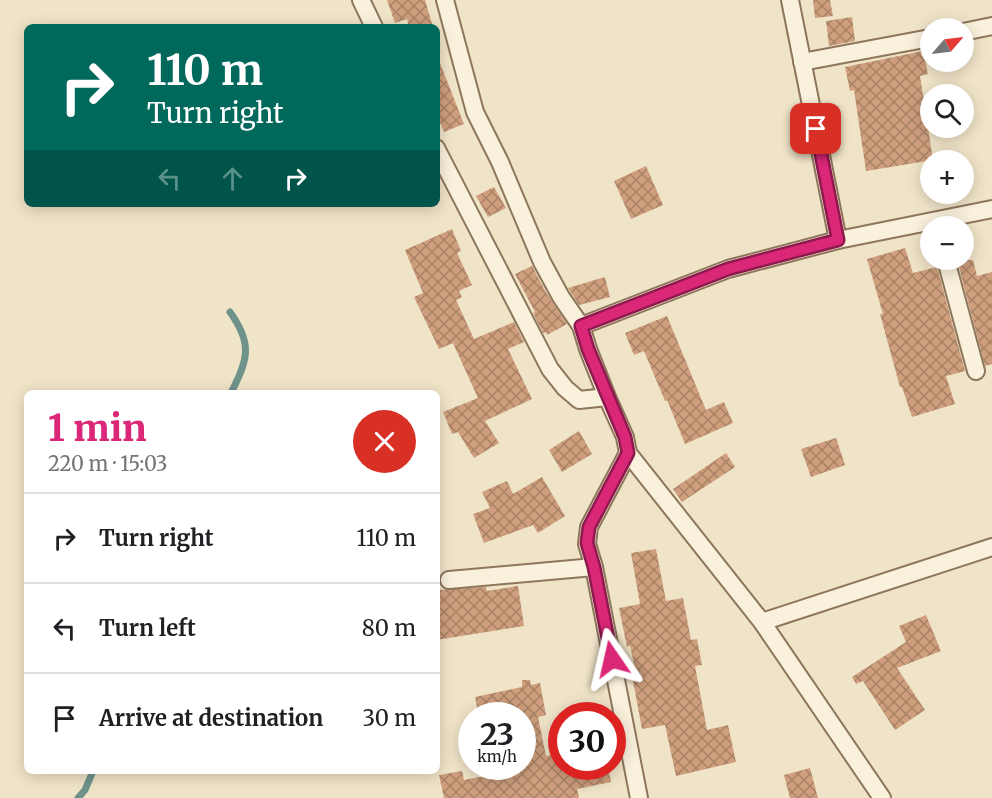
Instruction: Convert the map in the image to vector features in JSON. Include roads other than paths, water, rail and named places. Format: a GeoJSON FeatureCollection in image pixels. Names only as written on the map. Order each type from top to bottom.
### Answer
{"type":"FeatureCollection","features":[{"type":"Feature","properties":{"kind":"street"},"geometry":{"type":"LineString","coordinates":[[361,0],[373,24]]}},
{"type":"Feature","properties":{"kind":"street"},"geometry":{"type":"LineString","coordinates":[[445,0],[475,112],[500,162],[542,262],[561,297],[581,326],[607,397],[625,437],[628,453],[762,622],[882,798]]}},
{"type":"Feature","properties":{"kind":"street"},"geometry":{"type":"LineString","coordinates":[[790,0],[838,240]]}},
{"type":"Feature","properties":{"kind":"street"},"geometry":{"type":"LineString","coordinates":[[974,30],[992,26]]}},
{"type":"Feature","properties":{"kind":"street"},"geometry":{"type":"LineString","coordinates":[[802,62],[920,40]]}},
{"type":"Feature","properties":{"kind":"street"},"geometry":{"type":"LineString","coordinates":[[440,156],[550,369],[565,388],[579,400],[607,397]]}},
{"type":"Feature","properties":{"kind":"street"},"geometry":{"type":"LineString","coordinates":[[964,216],[992,209]]}},
{"type":"Feature","properties":{"kind":"street"},"geometry":{"type":"LineString","coordinates":[[581,326],[728,269],[838,240],[920,226]]}},
{"type":"Feature","properties":{"kind":"street"},"geometry":{"type":"LineString","coordinates":[[949,270],[976,371]]}},
{"type":"Feature","properties":{"kind":"street"},"geometry":{"type":"LineString","coordinates":[[628,453],[589,527],[587,543],[594,567],[639,798]]}},
{"type":"Feature","properties":{"kind":"street"},"geometry":{"type":"LineString","coordinates":[[762,622],[992,547]]}},
{"type":"Feature","properties":{"kind":"street"},"geometry":{"type":"LineString","coordinates":[[449,580],[594,567]]}},
{"type":"Feature","properties":{"kind":"waterway"},"geometry":{"type":"LineString","coordinates":[[230,312],[242,333],[246,352],[232,390]]}},
{"type":"Feature","properties":{"kind":"waterway"},"geometry":{"type":"LineString","coordinates":[[78,798],[85,790],[92,774]]}}]}
